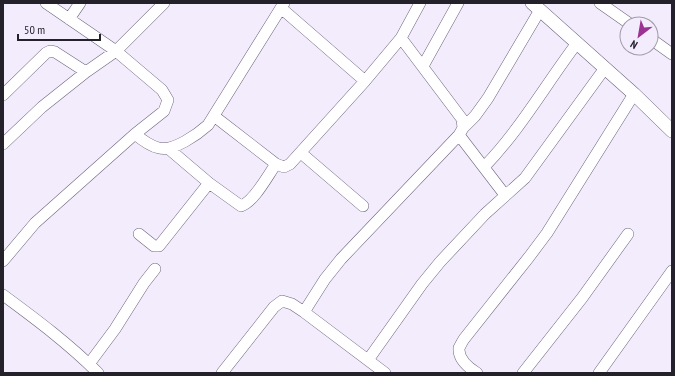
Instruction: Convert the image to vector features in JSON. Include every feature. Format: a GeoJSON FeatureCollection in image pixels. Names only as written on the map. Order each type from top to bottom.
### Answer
{"type":"FeatureCollection","features":[{"type":"Feature","properties":{"kind":"street"},"geometry":{"type":"LineString","coordinates":[[3,261],[35,223],[135,134],[164,111],[168,100],[162,90],[116,51],[46,3]]}},
{"type":"Feature","properties":{"kind":"street"},"geometry":{"type":"LineString","coordinates":[[69,18],[80,3]]}},
{"type":"Feature","properties":{"kind":"street"},"geometry":{"type":"LineString","coordinates":[[3,144],[42,107],[86,72],[116,51],[164,3]]}},
{"type":"Feature","properties":{"kind":"street"},"geometry":{"type":"LineString","coordinates":[[214,116],[276,164],[284,167],[290,164],[366,81],[401,38],[420,3]]}},
{"type":"Feature","properties":{"kind":"street"},"geometry":{"type":"LineString","coordinates":[[423,66],[458,3]]}},
{"type":"Feature","properties":{"kind":"street"},"geometry":{"type":"LineString","coordinates":[[600,3],[619,16]]}},
{"type":"Feature","properties":{"kind":"street"},"geometry":{"type":"LineString","coordinates":[[135,134],[150,145],[159,149],[168,149],[198,134],[208,125],[214,116],[283,5],[366,81]]}},
{"type":"Feature","properties":{"kind":"street"},"geometry":{"type":"LineString","coordinates":[[304,312],[325,279],[341,260],[475,116],[488,98],[536,7],[634,94],[672,131]]}},
{"type":"Feature","properties":{"kind":"street"},"geometry":{"type":"LineString","coordinates":[[401,38],[462,119],[461,131],[484,167],[505,195]]}},
{"type":"Feature","properties":{"kind":"street"},"geometry":{"type":"LineString","coordinates":[[484,167],[513,132],[577,43]]}},
{"type":"Feature","properties":{"kind":"street"},"geometry":{"type":"LineString","coordinates":[[659,45],[672,54]]}},
{"type":"Feature","properties":{"kind":"street"},"geometry":{"type":"LineString","coordinates":[[3,95],[46,53],[50,51],[55,52],[86,72]]}},
{"type":"Feature","properties":{"kind":"street"},"geometry":{"type":"LineString","coordinates":[[368,360],[422,284],[440,262],[485,214],[525,178],[605,68]]}},
{"type":"Feature","properties":{"kind":"street"},"geometry":{"type":"LineString","coordinates":[[476,373],[467,366],[461,356],[459,348],[464,339],[529,257],[546,233],[634,94]]}},
{"type":"Feature","properties":{"kind":"street"},"geometry":{"type":"LineString","coordinates":[[168,149],[209,183],[241,206],[246,204],[251,199],[276,164]]}},
{"type":"Feature","properties":{"kind":"street"},"geometry":{"type":"LineString","coordinates":[[301,153],[363,206]]}},
{"type":"Feature","properties":{"kind":"street"},"geometry":{"type":"LineString","coordinates":[[139,234],[154,246],[159,246],[209,183]]}},
{"type":"Feature","properties":{"kind":"street"},"geometry":{"type":"LineString","coordinates":[[523,373],[578,304],[628,234]]}},
{"type":"Feature","properties":{"kind":"street"},"geometry":{"type":"LineString","coordinates":[[89,364],[115,329],[144,283],[155,269]]}},
{"type":"Feature","properties":{"kind":"street"},"geometry":{"type":"LineString","coordinates":[[599,373],[670,278]]}},
{"type":"Feature","properties":{"kind":"street"},"geometry":{"type":"LineString","coordinates":[[3,295],[50,329],[98,373]]}},
{"type":"Feature","properties":{"kind":"street"},"geometry":{"type":"LineString","coordinates":[[222,373],[274,307],[282,301],[292,304],[304,312],[384,373]]}}]}
